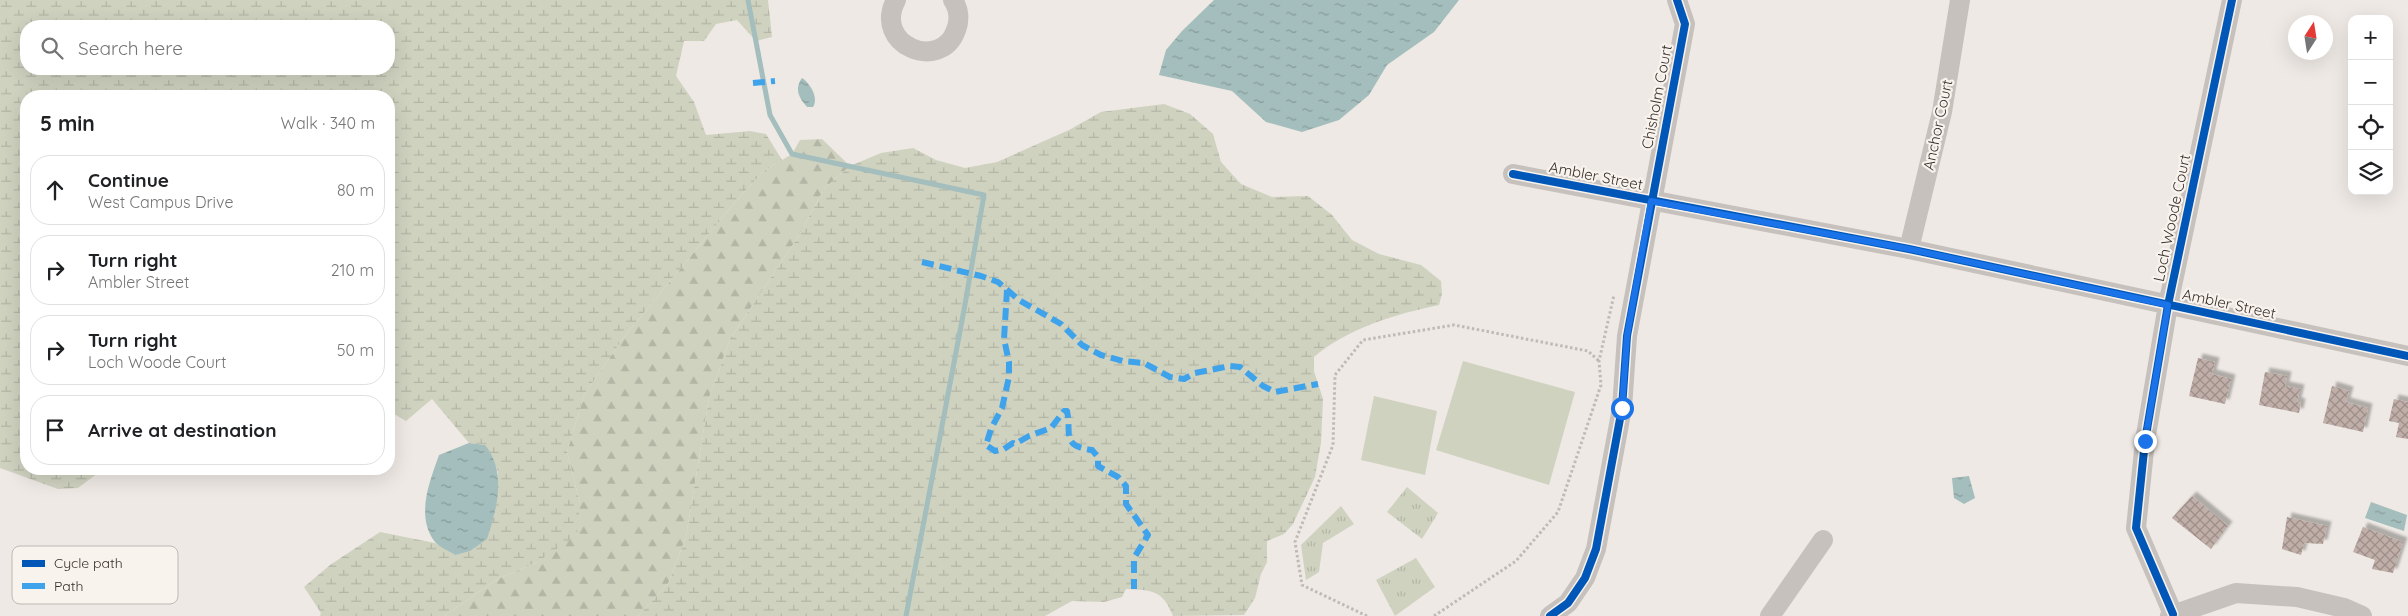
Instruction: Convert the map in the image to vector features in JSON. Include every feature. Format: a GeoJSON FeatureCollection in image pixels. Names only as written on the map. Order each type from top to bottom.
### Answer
{"type":"FeatureCollection","features":[{"type":"Feature","properties":{"kind":"street"},"geometry":{"type":"LineString","coordinates":[[896,0],[890,18],[898,39],[906,46],[928,51],[938,49],[947,43],[954,34],[958,18],[956,1]]}},
{"type":"Feature","properties":{"kind":"street","name":"Chisholm Court"},"geometry":{"type":"LineString","coordinates":[[1550,616],[1568,603],[1577,591],[1585,578],[1596,549],[1622,408],[1627,336],[1685,24],[1677,0]]}},
{"type":"Feature","properties":{"kind":"street","name":"Anchor Court"},"geometry":{"type":"LineString","coordinates":[[1909,249],[1942,112],[1960,0]]}},
{"type":"Feature","properties":{"kind":"street","name":"Loch Woode Court"},"geometry":{"type":"LineString","coordinates":[[2171,615],[2136,528],[2145,441],[2168,305],[2232,0]]}},
{"type":"Feature","properties":{"kind":"street","name":"Ambler Street"},"geometry":{"type":"LineString","coordinates":[[1514,174],[1909,249],[2408,356]]}},
{"type":"Feature","properties":{"kind":"street"},"geometry":{"type":"LineString","coordinates":[[1770,616],[1824,540]]}},
{"type":"Feature","properties":{"kind":"street"},"geometry":{"type":"LineString","coordinates":[[2171,615],[2236,593],[2297,597],[2344,608],[2362,616]]}},
{"type":"Feature","properties":{"kind":"path"},"geometry":{"type":"LineString","coordinates":[[1434,616],[1516,561],[1558,512],[1601,385],[1599,361],[1614,294]]}},
{"type":"Feature","properties":{"kind":"path"},"geometry":{"type":"LineString","coordinates":[[1367,616],[1302,585],[1295,542],[1333,445],[1335,375],[1363,340],[1454,325],[1588,351],[1599,361]]}},
{"type":"Feature","properties":{"kind":"green space"},"geometry":{"type":"Polygon","coordinates":[[[0,0],[768,0],[772,37],[756,41],[737,20],[716,24],[704,41],[684,41],[676,76],[694,102],[706,135],[750,131],[766,134],[782,160],[764,171],[736,201],[624,337],[584,395],[567,452],[580,503],[577,535],[537,562],[498,579],[444,616],[320,616],[321,613],[304,587],[330,565],[380,532],[435,543],[455,555],[494,517],[498,472],[485,445],[469,443],[432,399],[406,421],[395,415],[395,90],[20,90],[20,475],[95,475],[78,488],[58,489],[0,468],[0,0]]]}},
{"type":"Feature","properties":{"kind":"green space"},"geometry":{"type":"Polygon","coordinates":[[[1164,104],[1190,114],[1213,134],[1221,162],[1241,184],[1272,197],[1308,196],[1332,215],[1352,240],[1379,254],[1421,265],[1441,281],[1442,294],[1439,305],[1373,323],[1342,338],[1314,357],[1314,371],[1323,399],[1321,443],[1315,477],[1293,524],[1284,534],[1267,541],[1267,562],[1261,574],[1255,598],[1244,615],[1173,616],[1165,601],[1156,593],[1126,589],[1122,597],[1104,602],[1072,601],[1045,616],[638,616],[668,584],[686,537],[709,398],[730,339],[798,237],[824,189],[850,166],[881,153],[913,148],[936,160],[965,168],[997,162],[1069,130],[1101,112],[1164,104]]]}},
{"type":"Feature","properties":{"kind":"green space"},"geometry":{"type":"Polygon","coordinates":[[[822,139],[850,166],[824,189],[798,237],[730,339],[709,398],[686,537],[668,584],[638,616],[444,616],[498,579],[537,562],[580,503],[567,452],[584,395],[624,337],[736,201],[764,171],[792,154],[800,140],[822,139]]]}},
{"type":"Feature","properties":{"kind":"green space"},"geometry":{"type":"Polygon","coordinates":[[[1463,361],[1575,392],[1549,485],[1436,450],[1463,361]]]}},
{"type":"Feature","properties":{"kind":"green space"},"geometry":{"type":"Polygon","coordinates":[[[1374,396],[1437,411],[1425,475],[1361,460],[1374,396]]]}},
{"type":"Feature","properties":{"kind":"green space"},"geometry":{"type":"Polygon","coordinates":[[[1407,487],[1438,513],[1422,539],[1387,512],[1407,487]]]}},
{"type":"Feature","properties":{"kind":"green space"},"geometry":{"type":"Polygon","coordinates":[[[1341,506],[1354,524],[1323,543],[1319,572],[1306,580],[1301,545],[1341,506]]]}},
{"type":"Feature","properties":{"kind":"green space"},"geometry":{"type":"Polygon","coordinates":[[[1416,558],[1435,587],[1395,616],[1376,580],[1416,558]]]}},
{"type":"Feature","properties":{"kind":"water"},"geometry":{"type":"Polygon","coordinates":[[[1214,0],[1459,0],[1434,32],[1387,65],[1369,95],[1339,120],[1302,132],[1266,122],[1232,91],[1159,75],[1166,50],[1182,31],[1214,0]]]}},
{"type":"Feature","properties":{"kind":"water"},"geometry":{"type":"Polygon","coordinates":[[[802,78],[813,91],[815,103],[813,107],[807,107],[800,97],[798,86],[802,78]]]}},
{"type":"Feature","properties":{"kind":"water"},"geometry":{"type":"Polygon","coordinates":[[[469,443],[485,445],[492,456],[498,479],[497,503],[487,539],[470,551],[455,555],[437,544],[429,532],[425,510],[426,498],[439,455],[469,443]]]}},
{"type":"Feature","properties":{"kind":"water"},"geometry":{"type":"Polygon","coordinates":[[[1969,476],[1975,498],[1964,504],[1954,498],[1952,478],[1969,476]]]}},
{"type":"Feature","properties":{"kind":"water"},"geometry":{"type":"Polygon","coordinates":[[[2371,502],[2407,515],[2404,531],[2365,518],[2371,502]]]}},
{"type":"Feature","properties":{"kind":"building"},"geometry":{"type":"Polygon","coordinates":[[[2198,358],[2215,362],[2212,374],[2231,379],[2225,404],[2189,396],[2198,358]]]}},
{"type":"Feature","properties":{"kind":"building"},"geometry":{"type":"Polygon","coordinates":[[[2265,372],[2287,376],[2285,386],[2300,389],[2297,402],[2301,403],[2299,413],[2259,405],[2265,372]]]}},
{"type":"Feature","properties":{"kind":"building"},"geometry":{"type":"Polygon","coordinates":[[[2332,386],[2349,391],[2346,402],[2368,408],[2363,432],[2323,423],[2332,386]]]}},
{"type":"Feature","properties":{"kind":"building"},"geometry":{"type":"Polygon","coordinates":[[[2394,399],[2408,402],[2408,439],[2396,437],[2399,423],[2389,421],[2394,399]]]}},
{"type":"Feature","properties":{"kind":"building"},"geometry":{"type":"Polygon","coordinates":[[[2192,496],[2228,526],[2211,549],[2172,518],[2192,496]]]}},
{"type":"Feature","properties":{"kind":"building"},"geometry":{"type":"Polygon","coordinates":[[[2287,517],[2327,526],[2323,544],[2304,543],[2301,555],[2282,549],[2287,517]]]}},
{"type":"Feature","properties":{"kind":"building"},"geometry":{"type":"Polygon","coordinates":[[[2363,527],[2403,542],[2393,573],[2372,569],[2375,560],[2353,552],[2363,527]]]}},
{"type":"Feature","properties":{"kind":"waterway"},"geometry":{"type":"LineString","coordinates":[[748,0],[770,115],[792,154],[984,195],[906,616]]}},
{"type":"Feature","properties":{"kind":"marked path"},"geometry":{"type":"LineString","coordinates":[[753,83],[775,81]]}},
{"type":"Feature","properties":{"kind":"marked path"},"geometry":{"type":"LineString","coordinates":[[922,262],[998,282],[1019,300],[1061,324],[1082,345],[1101,355],[1123,361],[1144,363],[1170,377],[1184,379],[1195,373],[1230,366],[1240,367],[1263,386],[1275,392],[1318,384]]}},
{"type":"Feature","properties":{"kind":"marked path"},"geometry":{"type":"LineString","coordinates":[[1007,290],[1004,339],[1009,362],[1009,377],[1002,408],[991,429],[986,445],[995,451],[1004,449],[1013,443],[1015,444],[1029,436],[1051,428],[1064,411],[1067,411],[1071,442],[1082,448],[1092,450],[1098,457],[1098,466],[1118,477],[1126,486],[1126,504],[1148,535],[1134,558],[1134,589]]}},
{"type":"Feature","properties":{"kind":"cycle path"},"geometry":{"type":"LineString","coordinates":[[1550,616],[1568,603],[1585,578],[1596,549],[1622,408],[1627,336],[1685,24],[1677,0]]}},
{"type":"Feature","properties":{"kind":"cycle path"},"geometry":{"type":"LineString","coordinates":[[2173,614],[2136,528],[2145,441],[2168,305],[2232,0]]}},
{"type":"Feature","properties":{"kind":"cycle path"},"geometry":{"type":"LineString","coordinates":[[1513,174],[1909,249],[2408,356]]}},
{"type":"Feature","properties":{"kind":"route"},"geometry":{"type":"LineString","coordinates":[[1622,408],[1627,336],[1649,221],[1651,201],[1909,249],[2168,305],[2145,441]]}}]}
